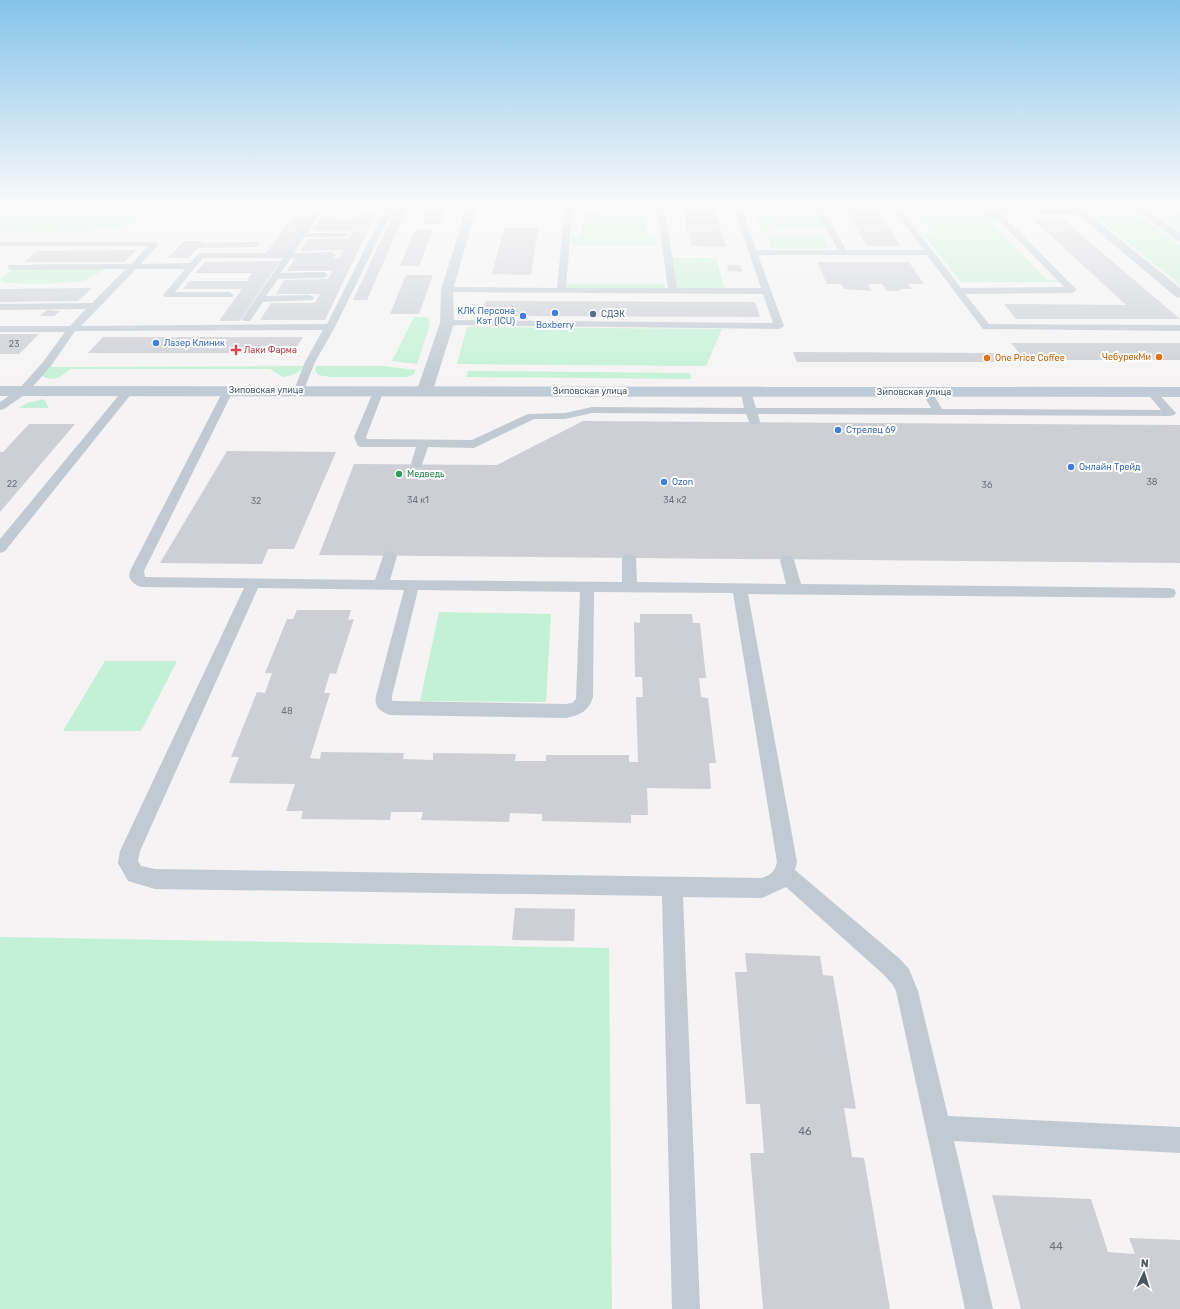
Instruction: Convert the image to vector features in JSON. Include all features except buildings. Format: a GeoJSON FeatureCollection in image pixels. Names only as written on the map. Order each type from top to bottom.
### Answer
{"type":"FeatureCollection","features":[{"type":"Feature","properties":{"kind":"street"},"geometry":{"type":"LineString","coordinates":[[424,390],[447,323],[447,290],[455,264]]}},
{"type":"Feature","properties":{"kind":"street"},"geometry":{"type":"LineString","coordinates":[[1144,264],[1180,294]]}},
{"type":"Feature","properties":{"kind":"street","name":"Зиповская улица"},"geometry":{"type":"LineString","coordinates":[[0,391],[424,390],[1180,392]]}},
{"type":"Feature","properties":{"kind":"lane"},"geometry":{"type":"LineString","coordinates":[[0,407],[23,391],[47,364],[72,328],[136,264]]}},
{"type":"Feature","properties":{"kind":"lane"},"geometry":{"type":"LineString","coordinates":[[248,319],[283,264]]}},
{"type":"Feature","properties":{"kind":"lane"},"geometry":{"type":"LineString","coordinates":[[299,390],[310,362],[330,327],[361,264]]}},
{"type":"Feature","properties":{"kind":"lane"},"geometry":{"type":"LineString","coordinates":[[561,290],[563,264]]}},
{"type":"Feature","properties":{"kind":"lane"},"geometry":{"type":"LineString","coordinates":[[669,264],[673,291]]}},
{"type":"Feature","properties":{"kind":"lane"},"geometry":{"type":"LineString","coordinates":[[447,323],[779,326],[757,264]]}},
{"type":"Feature","properties":{"kind":"lane"},"geometry":{"type":"LineString","coordinates":[[939,264],[986,327],[1180,328]]}},
{"type":"Feature","properties":{"kind":"lane"},"geometry":{"type":"LineString","coordinates":[[960,291],[1072,290],[1046,264]]}},
{"type":"Feature","properties":{"kind":"lane"},"geometry":{"type":"LineString","coordinates":[[12,267],[192,266]]}},
{"type":"Feature","properties":{"kind":"lane"},"geometry":{"type":"LineString","coordinates":[[192,266],[168,295],[229,295]]}},
{"type":"Feature","properties":{"kind":"lane"},"geometry":{"type":"LineString","coordinates":[[275,276],[324,276]]}},
{"type":"Feature","properties":{"kind":"lane"},"geometry":{"type":"LineString","coordinates":[[447,290],[767,291]]}},
{"type":"Feature","properties":{"kind":"lane"},"geometry":{"type":"LineString","coordinates":[[260,299],[309,298]]}},
{"type":"Feature","properties":{"kind":"lane"},"geometry":{"type":"LineString","coordinates":[[0,307],[94,306]]}},
{"type":"Feature","properties":{"kind":"lane"},"geometry":{"type":"LineString","coordinates":[[0,329],[330,327]]}},
{"type":"Feature","properties":{"kind":"lane"},"geometry":{"type":"LineString","coordinates":[[379,390],[360,440],[362,442],[474,444],[532,416],[593,414],[624,416],[752,417],[939,413],[1170,413],[1152,392]]}},
{"type":"Feature","properties":{"kind":"lane"},"geometry":{"type":"LineString","coordinates":[[0,548],[128,391]]}},
{"type":"Feature","properties":{"kind":"lane"},"geometry":{"type":"LineString","coordinates":[[228,391],[137,571],[136,577],[141,582],[1169,593]]}},
{"type":"Feature","properties":{"kind":"lane"},"geometry":{"type":"LineString","coordinates":[[593,414],[596,391]]}},
{"type":"Feature","properties":{"kind":"lane"},"geometry":{"type":"LineString","coordinates":[[746,392],[752,417]]}},
{"type":"Feature","properties":{"kind":"lane"},"geometry":{"type":"LineString","coordinates":[[927,392],[939,413]]}},
{"type":"Feature","properties":{"kind":"lane"},"geometry":{"type":"LineString","coordinates":[[417,464],[423,444]]}},
{"type":"Feature","properties":{"kind":"lane"},"geometry":{"type":"LineString","coordinates":[[381,585],[390,556]]}},
{"type":"Feature","properties":{"kind":"lane"},"geometry":{"type":"LineString","coordinates":[[629,558],[630,588]]}},
{"type":"Feature","properties":{"kind":"lane"},"geometry":{"type":"LineString","coordinates":[[787,560],[795,590]]}},
{"type":"Feature","properties":{"kind":"lane"},"geometry":{"type":"LineString","coordinates":[[253,584],[130,851],[128,863],[135,874],[155,879],[762,888],[775,884],[785,874],[787,862],[740,589]]}},
{"type":"Feature","properties":{"kind":"lane"},"geometry":{"type":"LineString","coordinates":[[412,586],[384,696],[383,702],[390,708],[566,712],[576,710],[583,704],[585,697],[588,587]]}},
{"type":"Feature","properties":{"kind":"lane"},"geometry":{"type":"LineString","coordinates":[[785,874],[892,967],[901,977],[907,991],[979,1309]]}},
{"type":"Feature","properties":{"kind":"lane"},"geometry":{"type":"LineString","coordinates":[[672,886],[686,1309]]}},
{"type":"Feature","properties":{"kind":"lane"},"geometry":{"type":"LineString","coordinates":[[938,1128],[1180,1140]]}},
{"type":"Feature","properties":{"kind":"green space"},"geometry":{"type":"Polygon","coordinates":[[[37,264],[111,264],[106,269],[84,281],[42,284],[5,283],[0,281],[6,274],[21,267],[37,264]]]}},
{"type":"Feature","properties":{"kind":"green space"},"geometry":{"type":"Polygon","coordinates":[[[671,264],[718,264],[725,290],[675,290],[671,264]]]}},
{"type":"Feature","properties":{"kind":"green space"},"geometry":{"type":"Polygon","coordinates":[[[947,264],[1032,264],[1047,280],[1059,280],[1061,282],[961,282],[947,264]]]}},
{"type":"Feature","properties":{"kind":"green space"},"geometry":{"type":"Polygon","coordinates":[[[1154,264],[1180,264],[1180,285],[1154,264]]]}},
{"type":"Feature","properties":{"kind":"green space"},"geometry":{"type":"Polygon","coordinates":[[[565,284],[664,284],[665,289],[565,289],[565,284]]]}},
{"type":"Feature","properties":{"kind":"green space"},"geometry":{"type":"Polygon","coordinates":[[[414,317],[428,317],[430,324],[417,364],[392,361],[414,317]]]}},
{"type":"Feature","properties":{"kind":"green space"},"geometry":{"type":"Polygon","coordinates":[[[467,327],[722,329],[706,366],[457,364],[467,327]]]}},
{"type":"Feature","properties":{"kind":"green space"},"geometry":{"type":"Polygon","coordinates":[[[304,366],[298,372],[283,377],[270,369],[70,369],[54,379],[42,376],[47,367],[304,366]]]}},
{"type":"Feature","properties":{"kind":"green space"},"geometry":{"type":"Polygon","coordinates":[[[316,366],[384,366],[416,370],[413,375],[407,377],[331,377],[318,375],[315,370],[316,366]]]}},
{"type":"Feature","properties":{"kind":"green space"},"geometry":{"type":"Polygon","coordinates":[[[468,371],[690,373],[691,379],[466,377],[468,371]]]}},
{"type":"Feature","properties":{"kind":"green space"},"geometry":{"type":"Polygon","coordinates":[[[44,399],[49,408],[19,408],[27,403],[44,399]]]}},
{"type":"Feature","properties":{"kind":"green space"},"geometry":{"type":"Polygon","coordinates":[[[439,612],[551,614],[546,702],[420,701],[439,612]]]}},
{"type":"Feature","properties":{"kind":"green space"},"geometry":{"type":"Polygon","coordinates":[[[105,661],[177,661],[141,731],[63,731],[105,661]]]}},
{"type":"Feature","properties":{"kind":"green space"},"geometry":{"type":"Polygon","coordinates":[[[0,937],[609,948],[612,1309],[0,1309],[0,937]]]}},
{"type":"Feature","properties":{"kind":"place","name":"Boxberry"},"geometry":{"type":"Point","coordinates":[555,313]}},
{"type":"Feature","properties":{"kind":"place","name":"СДЭК"},"geometry":{"type":"Point","coordinates":[593,314]}},
{"type":"Feature","properties":{"kind":"place","name":"КЛК Персона Кэт (ICU)"},"geometry":{"type":"Point","coordinates":[523,316]}},
{"type":"Feature","properties":{"kind":"place","name":"Лазер Клиник"},"geometry":{"type":"Point","coordinates":[156,343]}},
{"type":"Feature","properties":{"kind":"place","name":"Лаки Фарма"},"geometry":{"type":"Point","coordinates":[236,350]}},
{"type":"Feature","properties":{"kind":"place","name":"ЧебурекМи"},"geometry":{"type":"Point","coordinates":[1159,357]}},
{"type":"Feature","properties":{"kind":"place","name":"One Price Coffee"},"geometry":{"type":"Point","coordinates":[987,358]}},
{"type":"Feature","properties":{"kind":"place","name":"Стрелец 69"},"geometry":{"type":"Point","coordinates":[838,430]}},
{"type":"Feature","properties":{"kind":"place","name":"Онлайн Трейд"},"geometry":{"type":"Point","coordinates":[1071,467]}},
{"type":"Feature","properties":{"kind":"place","name":"Медведь"},"geometry":{"type":"Point","coordinates":[399,474]}},
{"type":"Feature","properties":{"kind":"place","name":"Ozon"},"geometry":{"type":"Point","coordinates":[664,482]}}]}
